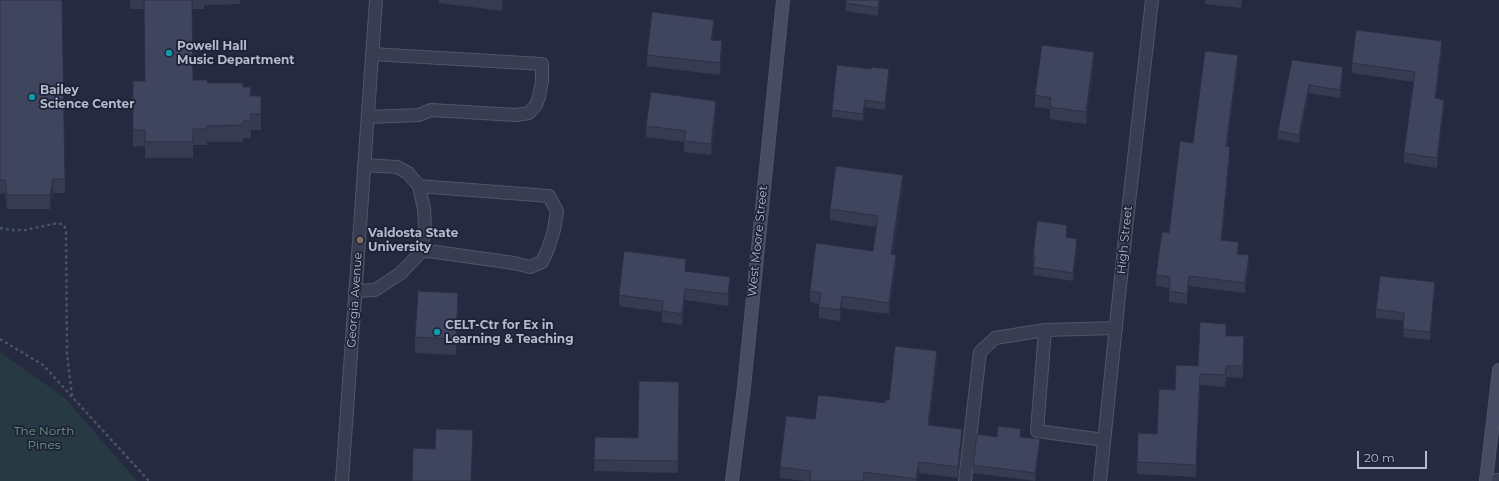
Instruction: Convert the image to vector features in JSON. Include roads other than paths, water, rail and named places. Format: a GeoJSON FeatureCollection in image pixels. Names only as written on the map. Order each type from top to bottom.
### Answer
{"type":"FeatureCollection","features":[{"type":"Feature","properties":{"kind":"street","name":"Georgia Avenue"},"geometry":{"type":"LineString","coordinates":[[342,481],[376,0]]}},
{"type":"Feature","properties":{"kind":"street","name":"West Moore Street"},"geometry":{"type":"LineString","coordinates":[[732,481],[744,387],[783,0]]}},
{"type":"Feature","properties":{"kind":"street","name":"High Street"},"geometry":{"type":"LineString","coordinates":[[1100,481],[1152,0]]}},
{"type":"Feature","properties":{"kind":"street"},"geometry":{"type":"LineString","coordinates":[[368,117],[419,115],[431,110],[516,115],[529,112],[536,105],[542,81],[542,64],[372,54]]}},
{"type":"Feature","properties":{"kind":"street"},"geometry":{"type":"LineString","coordinates":[[355,291],[375,290],[401,273],[421,252],[425,227],[424,209],[419,186],[408,174],[397,167],[364,165]]}},
{"type":"Feature","properties":{"kind":"street"},"geometry":{"type":"LineString","coordinates":[[419,186],[549,196],[556,211],[554,230],[542,262],[530,267],[514,263],[445,253],[429,251],[421,252]]}},
{"type":"Feature","properties":{"kind":"street"},"geometry":{"type":"LineString","coordinates":[[965,481],[980,352],[995,338],[1045,330],[1116,328]]}},
{"type":"Feature","properties":{"kind":"street"},"geometry":{"type":"LineString","coordinates":[[1045,330],[1037,431],[1104,440]]}},
{"type":"Feature","properties":{"kind":"street"},"geometry":{"type":"LineString","coordinates":[[1499,370],[1498,395],[1486,481],[1499,480]]}},
{"type":"Feature","properties":{"kind":"place","name":"Powell Hall Music Department"},"geometry":{"type":"Point","coordinates":[169,53]}},
{"type":"Feature","properties":{"kind":"place","name":"Bailey Science Center"},"geometry":{"type":"Point","coordinates":[32,97]}},
{"type":"Feature","properties":{"kind":"place","name":"Valdosta State University"},"geometry":{"type":"Point","coordinates":[360,240]}},
{"type":"Feature","properties":{"kind":"place","name":"CELT-Ctr for Ex in Learning & Teaching"},"geometry":{"type":"Point","coordinates":[437,332]}},
{"type":"Feature","properties":{"kind":"park label","name":"The North Pines"},"geometry":{"type":"Point","coordinates":[44,438]}}]}
